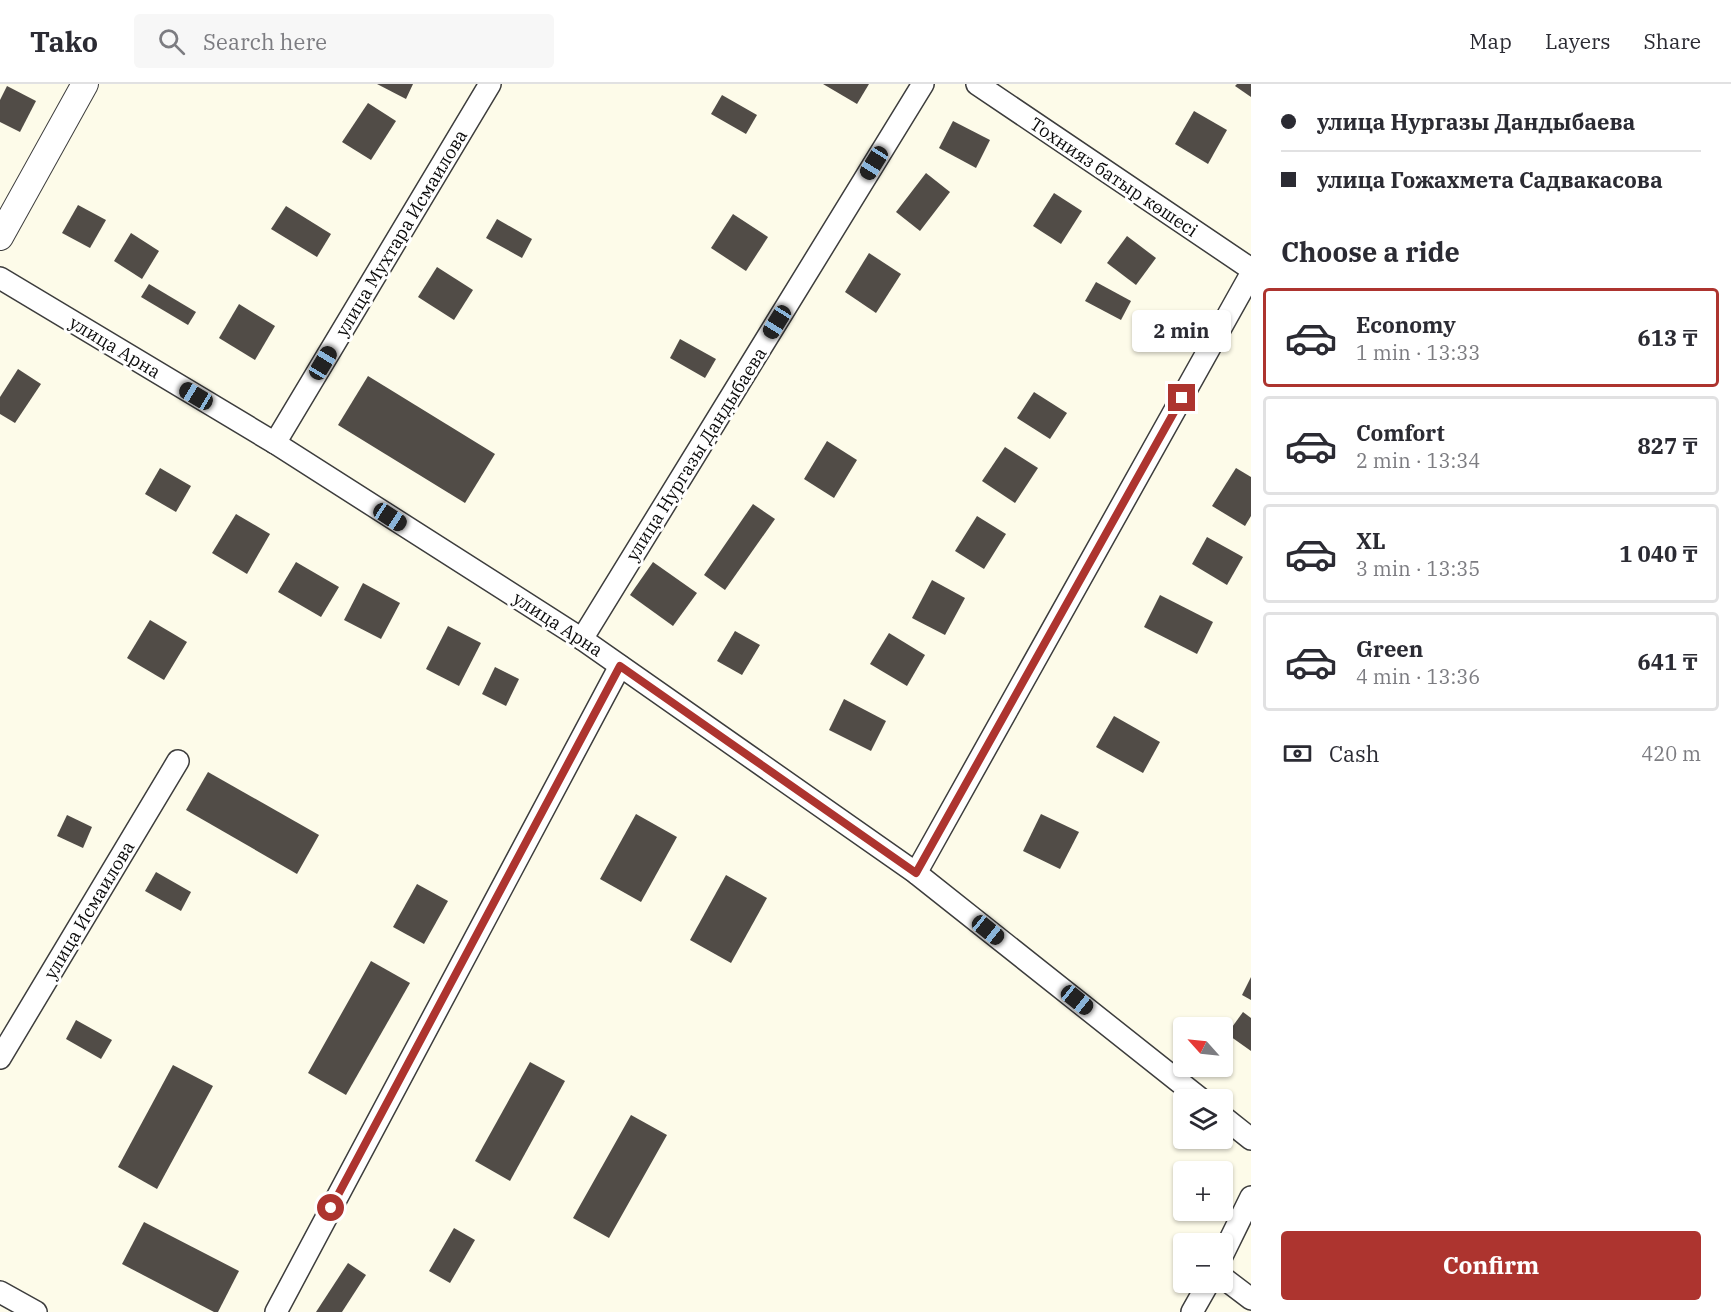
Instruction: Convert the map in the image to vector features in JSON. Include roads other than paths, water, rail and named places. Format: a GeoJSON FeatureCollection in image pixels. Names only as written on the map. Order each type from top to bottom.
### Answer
{"type":"FeatureCollection","features":[{"type":"Feature","properties":{"kind":"street"},"geometry":{"type":"LineString","coordinates":[[0,237],[85,84]]}},
{"type":"Feature","properties":{"kind":"street","name":"улица Мухтара Исмаилова"},"geometry":{"type":"LineString","coordinates":[[275,443],[490,84]]}},
{"type":"Feature","properties":{"kind":"street","name":"улица Нургазы Дандыбаева"},"geometry":{"type":"LineString","coordinates":[[582,639],[923,84]]}},
{"type":"Feature","properties":{"kind":"street","name":"Тохнияз батыр көшесі"},"geometry":{"type":"LineString","coordinates":[[977,84],[1251,269]]}},
{"type":"Feature","properties":{"kind":"street"},"geometry":{"type":"LineString","coordinates":[[916,873],[1251,274]]}},
{"type":"Feature","properties":{"kind":"street","name":"улица Арна"},"geometry":{"type":"LineString","coordinates":[[0,278],[275,443],[582,639],[916,873],[1188,1089]]}},
{"type":"Feature","properties":{"kind":"street"},"geometry":{"type":"LineString","coordinates":[[276,1312],[620,666]]}},
{"type":"Feature","properties":{"kind":"street","name":"улица Исмаилова"},"geometry":{"type":"LineString","coordinates":[[0,1058],[178,761]]}},
{"type":"Feature","properties":{"kind":"street"},"geometry":{"type":"LineString","coordinates":[[1233,1125],[1251,1139]]}},
{"type":"Feature","properties":{"kind":"street"},"geometry":{"type":"LineString","coordinates":[[1233,1234],[1251,1197]]}},
{"type":"Feature","properties":{"kind":"street"},"geometry":{"type":"LineString","coordinates":[[1233,1285],[1251,1299]]}},
{"type":"Feature","properties":{"kind":"street"},"geometry":{"type":"LineString","coordinates":[[0,1292],[36,1312]]}},
{"type":"Feature","properties":{"kind":"street"},"geometry":{"type":"LineString","coordinates":[[1192,1312],[1203,1293]]}}]}
